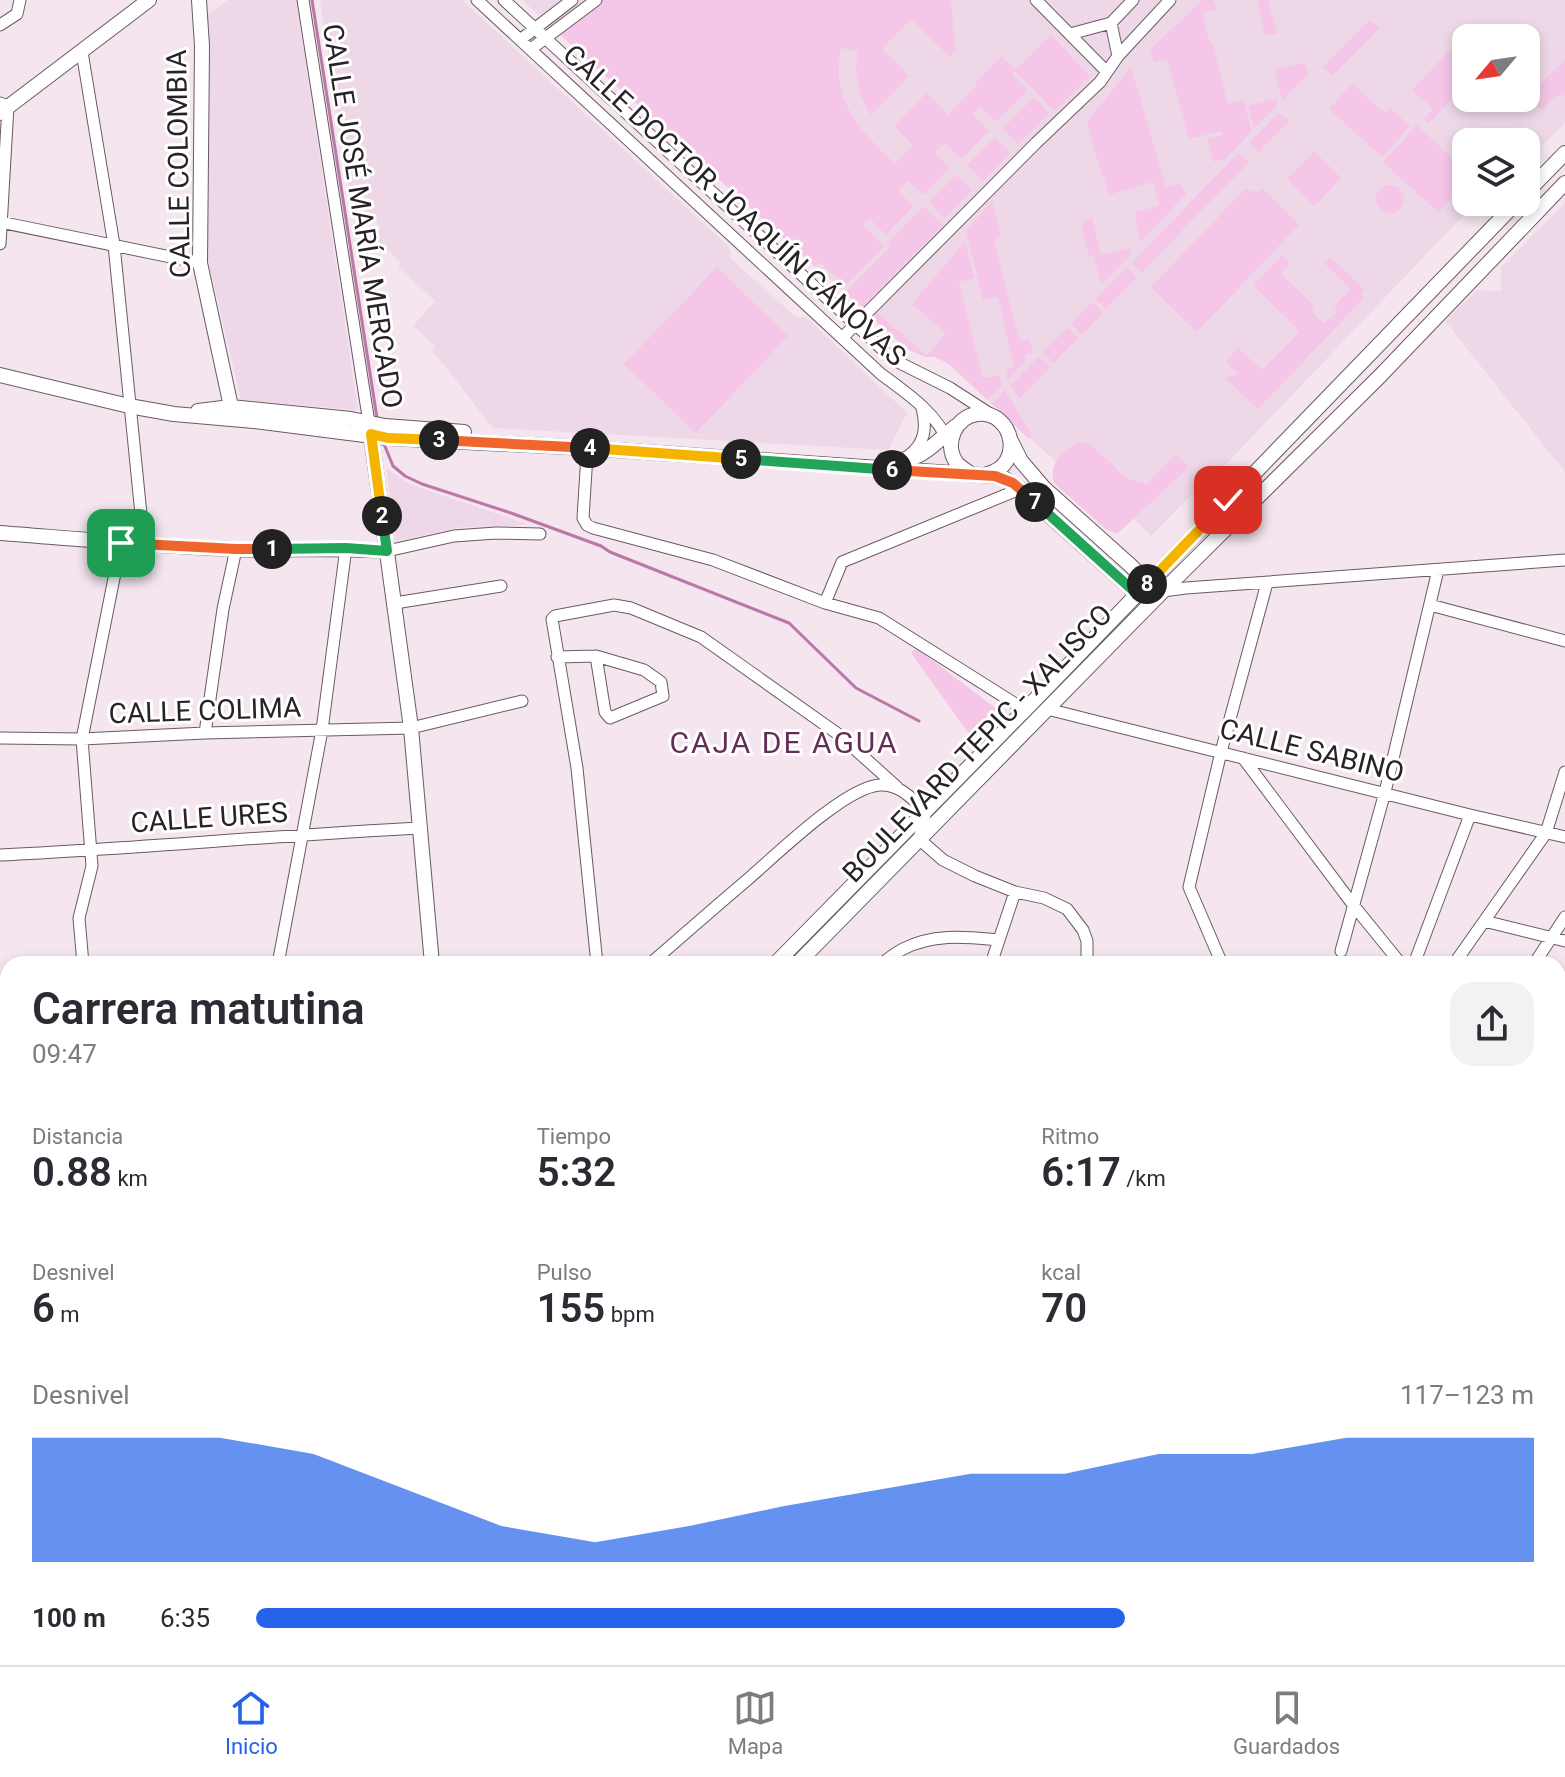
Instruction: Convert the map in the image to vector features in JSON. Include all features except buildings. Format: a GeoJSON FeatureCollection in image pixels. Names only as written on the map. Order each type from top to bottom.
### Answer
{"type":"FeatureCollection","features":[{"type":"Feature","properties":{"kind":"main road"},"geometry":{"type":"LineString","coordinates":[[3,107],[149,0]]}},
{"type":"Feature","properties":{"kind":"main road","name":"CALLE COLOMBIA"},"geometry":{"type":"LineString","coordinates":[[199,0],[202,46],[200,263],[232,413]]}},
{"type":"Feature","properties":{"kind":"main road"},"geometry":{"type":"LineString","coordinates":[[1540,179],[1565,153]]}},
{"type":"Feature","properties":{"kind":"main road","name":"BOULEVARD TEPIC - XALISCO"},"geometry":{"type":"LineString","coordinates":[[805,956],[1163,591],[1380,376],[1565,183]]}},
{"type":"Feature","properties":{"kind":"main road","name":"BOULEVARD TEPIC - XALISCO"},"geometry":{"type":"LineString","coordinates":[[783,956],[1503,216]]}},
{"type":"Feature","properties":{"kind":"main road"},"geometry":{"type":"LineString","coordinates":[[0,375],[174,414],[232,413],[378,430],[900,461],[923,453],[962,420],[986,414],[1001,422],[1008,431],[1030,474],[1142,589]]}},
{"type":"Feature","properties":{"kind":"main road","name":"CALLE JOSÉ MARÍA MERCADO"},"geometry":{"type":"LineString","coordinates":[[378,430],[387,551],[411,728],[431,956]]}},
{"type":"Feature","properties":{"kind":"main road"},"geometry":{"type":"LineString","coordinates":[[951,430],[951,451],[962,468],[976,474],[1002,477],[1142,589],[1163,591]]}},
{"type":"Feature","properties":{"kind":"main road"},"geometry":{"type":"LineString","coordinates":[[588,444],[899,470],[991,474],[1007,461],[1011,441]]}},
{"type":"Feature","properties":{"kind":"main road"},"geometry":{"type":"LineString","coordinates":[[0,533],[236,549],[346,548],[387,551]]}},
{"type":"Feature","properties":{"kind":"street"},"geometry":{"type":"LineString","coordinates":[[1,24],[17,14],[20,0]]}},
{"type":"Feature","properties":{"kind":"street","name":"CALLE JOSÉ MARÍA MERCADO"},"geometry":{"type":"LineString","coordinates":[[303,0],[378,430]]}},
{"type":"Feature","properties":{"kind":"street","name":"CALLE DOCTOR JOAQUÍN CÁNOVAS"},"geometry":{"type":"LineString","coordinates":[[477,0],[881,374],[951,430]]}},
{"type":"Feature","properties":{"kind":"street","name":"CALLE DOCTOR JOAQUÍN CÁNOVAS"},"geometry":{"type":"LineString","coordinates":[[504,0],[894,360],[950,388],[1001,422]]}},
{"type":"Feature","properties":{"kind":"street"},"geometry":{"type":"LineString","coordinates":[[520,40],[572,0]]}},
{"type":"Feature","properties":{"kind":"street"},"geometry":{"type":"LineString","coordinates":[[531,49],[596,0]]}},
{"type":"Feature","properties":{"kind":"street"},"geometry":{"type":"LineString","coordinates":[[1036,0],[1107,72]]}},
{"type":"Feature","properties":{"kind":"street"},"geometry":{"type":"LineString","coordinates":[[1070,34],[1111,23],[1133,0]]}},
{"type":"Feature","properties":{"kind":"street"},"geometry":{"type":"LineString","coordinates":[[842,338],[1100,82],[1165,1]]}},
{"type":"Feature","properties":{"kind":"street"},"geometry":{"type":"LineString","coordinates":[[1111,23],[1118,56]]}},
{"type":"Feature","properties":{"kind":"street"},"geometry":{"type":"LineString","coordinates":[[82,52],[114,245],[144,544]]}},
{"type":"Feature","properties":{"kind":"street"},"geometry":{"type":"LineString","coordinates":[[0,244],[3,107]]}},
{"type":"Feature","properties":{"kind":"street"},"geometry":{"type":"LineString","coordinates":[[695,201],[708,188]]}},
{"type":"Feature","properties":{"kind":"street"},"geometry":{"type":"LineString","coordinates":[[1,222],[200,263]]}},
{"type":"Feature","properties":{"kind":"street"},"geometry":{"type":"LineString","coordinates":[[784,284],[797,270]]}},
{"type":"Feature","properties":{"kind":"street"},"geometry":{"type":"LineString","coordinates":[[900,461],[912,454],[924,438],[922,407]]}},
{"type":"Feature","properties":{"kind":"street"},"geometry":{"type":"LineString","coordinates":[[588,444],[583,518],[587,525],[713,560],[825,603],[879,618],[1025,710]]}},
{"type":"Feature","properties":{"kind":"street"},"geometry":{"type":"LineString","coordinates":[[825,603],[842,562],[1020,489]]}},
{"type":"Feature","properties":{"kind":"street"},"geometry":{"type":"LineString","coordinates":[[387,551],[454,536],[540,534]]}},
{"type":"Feature","properties":{"kind":"street"},"geometry":{"type":"LineString","coordinates":[[82,956],[79,918],[92,866],[82,739],[121,543]]}},
{"type":"Feature","properties":{"kind":"street"},"geometry":{"type":"LineString","coordinates":[[280,956],[322,730],[346,548]]}},
{"type":"Feature","properties":{"kind":"street"},"geometry":{"type":"LineString","coordinates":[[205,733],[223,609],[236,549]]}},
{"type":"Feature","properties":{"kind":"street"},"geometry":{"type":"LineString","coordinates":[[1163,591],[1565,560]]}},
{"type":"Feature","properties":{"kind":"street"},"geometry":{"type":"LineString","coordinates":[[1341,951],[1385,792],[1438,570]]}},
{"type":"Feature","properties":{"kind":"street"},"geometry":{"type":"LineString","coordinates":[[1219,956],[1189,887],[1221,752],[1267,583]]}},
{"type":"Feature","properties":{"kind":"street"},"geometry":{"type":"LineString","coordinates":[[395,603],[501,586]]}},
{"type":"Feature","properties":{"kind":"street"},"geometry":{"type":"LineString","coordinates":[[596,956],[577,768],[552,619],[614,605],[631,608],[701,637],[838,734],[926,811],[919,839],[943,860],[975,876],[1015,892],[1044,898],[1067,909],[1083,930],[1087,956]]}},
{"type":"Feature","properties":{"kind":"street"},"geometry":{"type":"LineString","coordinates":[[1430,605],[1565,641]]}},
{"type":"Feature","properties":{"kind":"street"},"geometry":{"type":"LineString","coordinates":[[557,657],[596,656],[644,670],[661,682],[663,696],[610,718],[605,712],[596,656]]}},
{"type":"Feature","properties":{"kind":"street","name":"CALLE COLIMA"},"geometry":{"type":"LineString","coordinates":[[0,738],[82,739],[411,728],[522,701]]}},
{"type":"Feature","properties":{"kind":"street","name":"CALLE SABINO"},"geometry":{"type":"LineString","coordinates":[[1047,709],[1565,837]]}},
{"type":"Feature","properties":{"kind":"street"},"geometry":{"type":"LineString","coordinates":[[1243,758],[1395,956]]}},
{"type":"Feature","properties":{"kind":"street"},"geometry":{"type":"LineString","coordinates":[[1460,956],[1546,833],[1565,772]]}},
{"type":"Feature","properties":{"kind":"street"},"geometry":{"type":"LineString","coordinates":[[659,956],[810,825],[846,798],[862,789],[879,785],[897,787]]}},
{"type":"Feature","properties":{"kind":"street"},"geometry":{"type":"LineString","coordinates":[[1417,956],[1470,815]]}},
{"type":"Feature","properties":{"kind":"street","name":"CALLE URES"},"geometry":{"type":"LineString","coordinates":[[0,855],[421,828]]}},
{"type":"Feature","properties":{"kind":"street"},"geometry":{"type":"LineString","coordinates":[[994,956],[1015,892]]}},
{"type":"Feature","properties":{"kind":"street"},"geometry":{"type":"LineString","coordinates":[[1540,956],[1565,917]]}},
{"type":"Feature","properties":{"kind":"street"},"geometry":{"type":"LineString","coordinates":[[1484,921],[1565,941]]}},
{"type":"Feature","properties":{"kind":"street"},"geometry":{"type":"LineString","coordinates":[[892,956],[929,939],[958,936],[999,940]]}},
{"type":"Feature","properties":{"kind":"shaded area"},"geometry":{"type":"Polygon","coordinates":[[[228,0],[296,0],[358,410],[241,400],[205,247],[204,17],[228,0]]]}},
{"type":"Feature","properties":{"kind":"shaded area"},"geometry":{"type":"Polygon","coordinates":[[[320,0],[462,0],[730,248],[731,259],[796,317],[806,317],[907,413],[888,450],[493,428],[432,350],[435,346],[413,326],[435,301],[398,267],[401,262],[373,237],[381,227],[362,210],[368,204],[356,186],[349,193],[320,0]]]}},
{"type":"Feature","properties":{"kind":"shaded area"},"geometry":{"type":"Polygon","coordinates":[[[522,0],[1565,0],[1565,123],[1542,146],[1540,128],[1452,128],[1452,216],[1463,216],[1212,479],[1209,477],[1151,536],[1134,519],[1151,502],[1090,443],[1064,452],[1056,462],[949,364],[935,357],[926,357],[907,349],[522,0]]]}},
{"type":"Feature","properties":{"kind":"shaded area"},"geometry":{"type":"Polygon","coordinates":[[[596,0],[951,0],[957,49],[950,57],[911,19],[882,49],[909,76],[871,115],[858,84],[858,51],[841,48],[840,84],[844,99],[870,139],[895,164],[913,145],[894,126],[926,93],[948,115],[1001,56],[1016,70],[1051,35],[1090,76],[1055,111],[1015,71],[1012,75],[1028,91],[996,122],[980,107],[972,114],[989,131],[961,159],[944,143],[935,152],[950,168],[923,195],[908,181],[898,190],[913,207],[886,235],[870,219],[863,224],[884,246],[845,286],[820,262],[815,267],[555,30],[596,0]]]}},
{"type":"Feature","properties":{"kind":"shaded area"},"geometry":{"type":"Polygon","coordinates":[[[1202,0],[1213,0],[1216,9],[1202,13],[1228,104],[1244,100],[1252,131],[1225,159],[1214,162],[1207,139],[1223,135],[1222,131],[1189,139],[1167,59],[1154,62],[1150,50],[1202,0]]]}},
{"type":"Feature","properties":{"kind":"shaded area"},"geometry":{"type":"Polygon","coordinates":[[[1257,0],[1268,0],[1277,33],[1265,36],[1257,0]]]}},
{"type":"Feature","properties":{"kind":"shaded area"},"geometry":{"type":"Polygon","coordinates":[[[1370,20],[1380,28],[1332,76],[1323,67],[1370,20]]]}},
{"type":"Feature","properties":{"kind":"shaded area"},"geometry":{"type":"Polygon","coordinates":[[[1450,50],[1452,52],[1452,99],[1429,123],[1424,119],[1433,109],[1412,90],[1450,50]]]}},
{"type":"Feature","properties":{"kind":"shaded area"},"geometry":{"type":"Polygon","coordinates":[[[1565,60],[1565,95],[1555,97],[1542,110],[1540,84],[1565,60]]]}},
{"type":"Feature","properties":{"kind":"shaded area"},"geometry":{"type":"Polygon","coordinates":[[[1306,62],[1310,73],[1282,101],[1275,70],[1306,62]]]}},
{"type":"Feature","properties":{"kind":"shaded area"},"geometry":{"type":"Polygon","coordinates":[[[1131,67],[1166,187],[1181,183],[1186,194],[1140,243],[1135,212],[1159,206],[1153,182],[1108,195],[1087,122],[1131,67]]]}},
{"type":"Feature","properties":{"kind":"shaded area"},"geometry":{"type":"Polygon","coordinates":[[[1352,83],[1385,113],[1390,108],[1410,126],[1382,157],[1329,109],[1352,83]]]}},
{"type":"Feature","properties":{"kind":"shaded area"},"geometry":{"type":"Polygon","coordinates":[[[1034,97],[1049,113],[1018,144],[1002,129],[1034,97]]]}},
{"type":"Feature","properties":{"kind":"shaded area"},"geometry":{"type":"Polygon","coordinates":[[[1276,98],[1278,105],[1254,129],[1248,106],[1276,98]]]}},
{"type":"Feature","properties":{"kind":"shaded area"},"geometry":{"type":"Polygon","coordinates":[[[1279,112],[1289,121],[1259,152],[1249,143],[1279,112]]]}},
{"type":"Feature","properties":{"kind":"shaded area"},"geometry":{"type":"Polygon","coordinates":[[[1417,125],[1451,157],[1452,197],[1438,212],[1383,162],[1417,125]]]}},
{"type":"Feature","properties":{"kind":"shaded area"},"geometry":{"type":"Polygon","coordinates":[[[995,138],[1010,153],[983,181],[967,165],[995,138]]]}},
{"type":"Feature","properties":{"kind":"shaded area"},"geometry":{"type":"Polygon","coordinates":[[[1314,151],[1341,178],[1314,206],[1287,179],[1314,151]]]}},
{"type":"Feature","properties":{"kind":"shaded area"},"geometry":{"type":"Polygon","coordinates":[[[1239,152],[1249,162],[1142,272],[1132,263],[1239,152]]]}},
{"type":"Feature","properties":{"kind":"shaded area"},"geometry":{"type":"Polygon","coordinates":[[[957,174],[972,190],[945,218],[929,202],[957,174]]]}},
{"type":"Feature","properties":{"kind":"shaded area"},"geometry":{"type":"Polygon","coordinates":[[[1390,185],[1400,189],[1404,199],[1400,209],[1390,213],[1380,209],[1376,199],[1380,189],[1390,185]]]}},
{"type":"Feature","properties":{"kind":"shaded area"},"geometry":{"type":"Polygon","coordinates":[[[1262,188],[1299,225],[1197,332],[1151,287],[1245,189],[1257,192],[1262,188]]]}},
{"type":"Feature","properties":{"kind":"shaded area"},"geometry":{"type":"Polygon","coordinates":[[[992,201],[1001,236],[994,241],[1019,338],[1021,341],[1029,339],[1033,353],[1025,355],[1026,360],[1008,379],[1006,369],[1014,367],[998,297],[983,300],[966,231],[992,201]]]}},
{"type":"Feature","properties":{"kind":"shaded area"},"geometry":{"type":"Polygon","coordinates":[[[1565,203],[1565,472],[1445,321],[1477,290],[1501,291],[1501,267],[1565,203]]]}},
{"type":"Feature","properties":{"kind":"shaded area"},"geometry":{"type":"Polygon","coordinates":[[[923,206],[943,225],[862,308],[845,293],[890,247],[887,243],[923,206]]]}},
{"type":"Feature","properties":{"kind":"shaded area"},"geometry":{"type":"Polygon","coordinates":[[[1092,218],[1101,255],[1130,248],[1131,254],[1101,284],[1081,226],[1084,225],[1083,220],[1092,218]]]}},
{"type":"Feature","properties":{"kind":"shaded area"},"geometry":{"type":"Polygon","coordinates":[[[965,241],[974,278],[959,282],[983,378],[999,375],[1002,385],[987,400],[949,364],[907,349],[872,318],[877,312],[927,356],[946,333],[912,304],[965,241]]]}},
{"type":"Feature","properties":{"kind":"shaded area"},"geometry":{"type":"Polygon","coordinates":[[[1282,255],[1290,263],[1280,273],[1315,307],[1311,311],[1324,324],[1338,311],[1334,306],[1351,289],[1324,263],[1330,257],[1365,290],[1361,294],[1364,298],[1258,409],[1225,378],[1239,374],[1226,362],[1238,348],[1262,370],[1300,331],[1253,285],[1282,255]]]}},
{"type":"Feature","properties":{"kind":"shaded area"},"geometry":{"type":"Polygon","coordinates":[[[717,267],[788,336],[696,433],[624,364],[717,267]]]}},
{"type":"Feature","properties":{"kind":"shaded area"},"geometry":{"type":"Polygon","coordinates":[[[1127,267],[1137,277],[1106,309],[1096,299],[1127,267]]]}},
{"type":"Feature","properties":{"kind":"shaded area"},"geometry":{"type":"Polygon","coordinates":[[[1092,302],[1103,313],[1081,335],[1071,324],[1092,302]]]}},
{"type":"Feature","properties":{"kind":"shaded area"},"geometry":{"type":"Polygon","coordinates":[[[1067,328],[1078,338],[1054,363],[1043,352],[1067,328]]]}},
{"type":"Feature","properties":{"kind":"shaded area"},"geometry":{"type":"Polygon","coordinates":[[[1038,357],[1050,367],[1019,399],[1011,385],[1038,357]]]}},
{"type":"Feature","properties":{"kind":"shaded area"},"geometry":{"type":"Polygon","coordinates":[[[1005,390],[1032,436],[1029,439],[992,404],[1005,390]]]}},
{"type":"Feature","properties":{"kind":"shaded area"},"geometry":{"type":"Polygon","coordinates":[[[1081,442],[1090,443],[1126,478],[1147,484],[1176,455],[1189,467],[1117,534],[1106,529],[1054,483],[1055,463],[1081,442]]]}},
{"type":"Feature","properties":{"kind":"shaded area"},"geometry":{"type":"Polygon","coordinates":[[[386,468],[409,484],[527,524],[463,527],[396,541],[386,468]]]}},
{"type":"Feature","properties":{"kind":"shaded area"},"geometry":{"type":"Polygon","coordinates":[[[916,648],[998,710],[970,735],[911,653],[916,648]]]}},
{"type":"Feature","properties":{"kind":"waterway"},"geometry":{"type":"LineString","coordinates":[[312,0],[377,418]]}},
{"type":"Feature","properties":{"kind":"waterway"},"geometry":{"type":"LineString","coordinates":[[384,444],[393,466],[422,484],[601,546],[789,623],[856,688],[919,721]]}},
{"type":"Feature","properties":{"kind":"district","name":"CAJA DE AGUA"},"geometry":{"type":"Point","coordinates":[784,743]}},
{"type":"Feature","properties":{"kind":"route"},"geometry":{"type":"LineString","coordinates":[[121,543],[236,549],[346,548],[387,551],[371,434],[388,438],[587,448],[995,476],[1013,483],[1137,594],[1228,500]]}}]}
